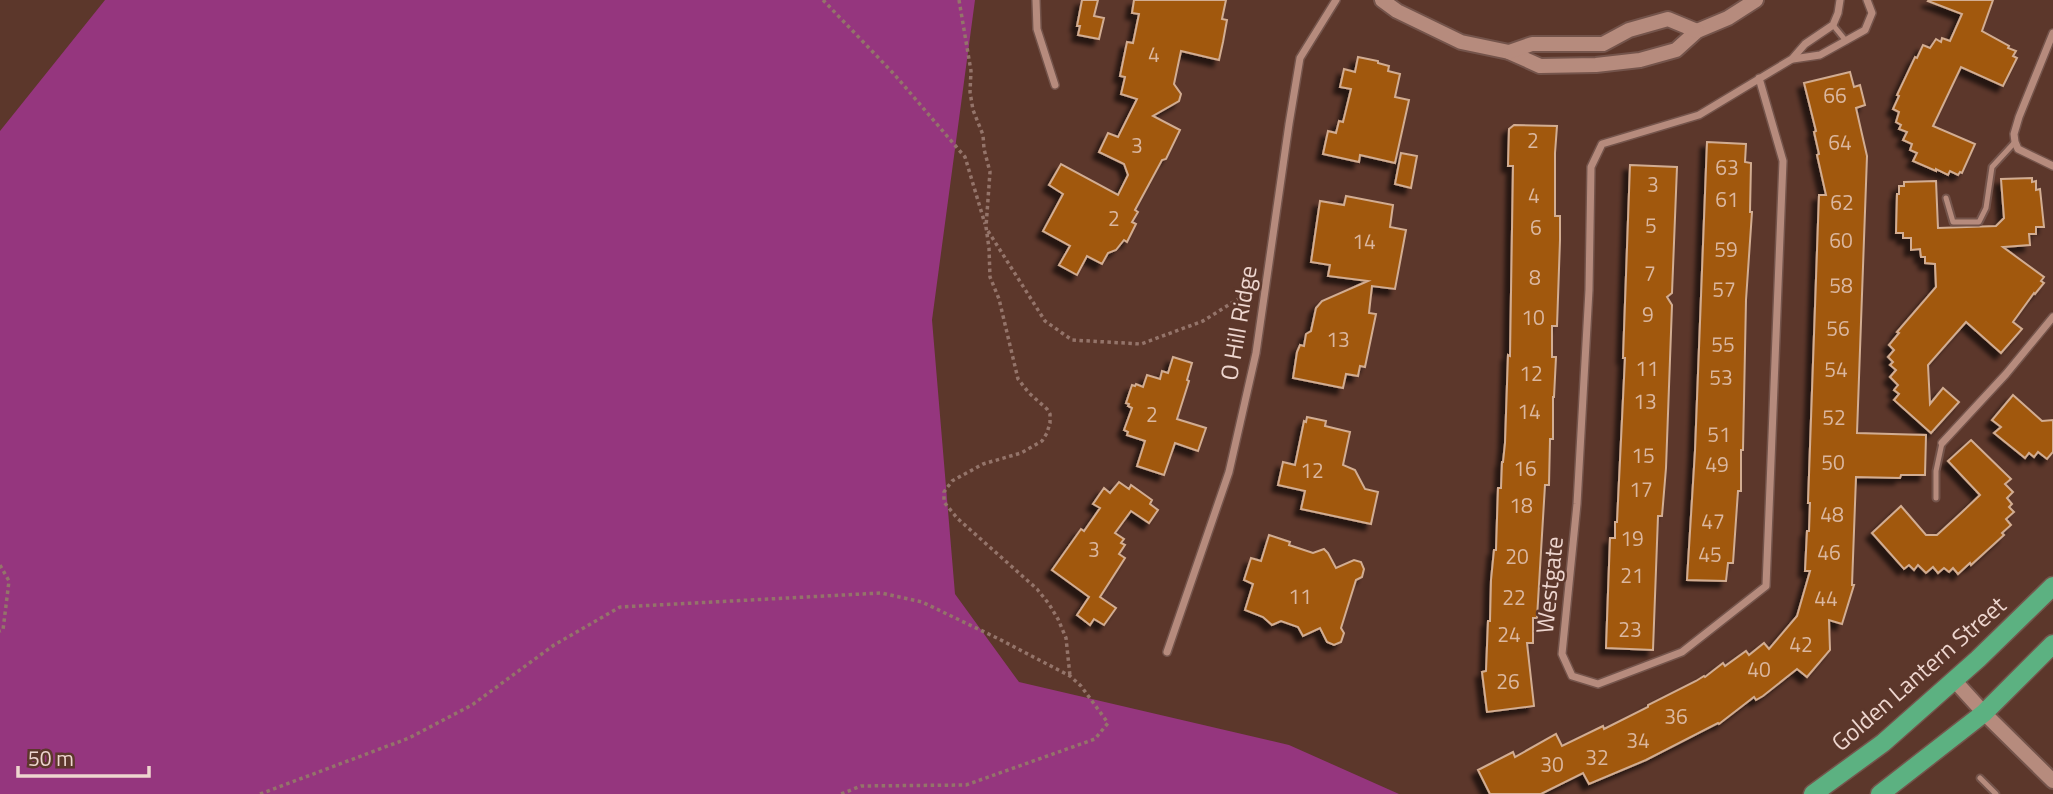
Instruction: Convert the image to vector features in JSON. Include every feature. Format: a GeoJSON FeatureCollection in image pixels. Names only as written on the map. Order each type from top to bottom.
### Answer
{"type":"FeatureCollection","features":[{"type":"Feature","properties":{"kind":"main road","name":"Golden Lantern Street"},"geometry":{"type":"LineString","coordinates":[[1813,794],[1883,743],[1978,659],[2053,586]]}},
{"type":"Feature","properties":{"kind":"main road"},"geometry":{"type":"LineString","coordinates":[[1880,794],[1984,713],[2053,644]]}},
{"type":"Feature","properties":{"kind":"street"},"geometry":{"type":"LineString","coordinates":[[1036,0],[1037,29],[1055,85]]}},
{"type":"Feature","properties":{"kind":"street","name":"O Hill Ridge"},"geometry":{"type":"LineString","coordinates":[[1167,652],[1229,472],[1256,353],[1300,58],[1336,0]]}},
{"type":"Feature","properties":{"kind":"street"},"geometry":{"type":"LineString","coordinates":[[1382,0],[1398,11],[1461,42],[1509,52],[1540,66],[1597,65],[1640,60],[1676,50],[1697,31],[1728,18],[1756,0]]}},
{"type":"Feature","properties":{"kind":"street"},"geometry":{"type":"LineString","coordinates":[[1833,24],[1840,0]]}},
{"type":"Feature","properties":{"kind":"street","name":"Westgate"},"geometry":{"type":"LineString","coordinates":[[1792,59],[1820,55],[1865,30],[1872,13],[1867,0]]}},
{"type":"Feature","properties":{"kind":"street"},"geometry":{"type":"LineString","coordinates":[[1509,52],[1532,44],[1603,44],[1629,30],[1668,19],[1697,31]]}},
{"type":"Feature","properties":{"kind":"street","name":"Westgate"},"geometry":{"type":"LineString","coordinates":[[1759,78],[1783,161],[1766,586],[1682,652],[1598,684],[1572,676],[1562,654],[1577,504],[1589,290],[1591,167],[1602,144],[1699,115],[1759,78],[1792,59],[1805,44],[1833,24]]}},
{"type":"Feature","properties":{"kind":"street"},"geometry":{"type":"LineString","coordinates":[[2053,33],[2018,117],[2014,134],[2018,149],[2053,166]]}},
{"type":"Feature","properties":{"kind":"street"},"geometry":{"type":"LineString","coordinates":[[1942,443],[2006,374],[2053,317]]}},
{"type":"Feature","properties":{"kind":"street"},"geometry":{"type":"LineString","coordinates":[[1954,680],[2053,781]]}},
{"type":"Feature","properties":{"kind":"lane"},"geometry":{"type":"LineString","coordinates":[[1833,24],[1846,41]]}},
{"type":"Feature","properties":{"kind":"lane"},"geometry":{"type":"LineString","coordinates":[[1945,198],[1953,222],[1979,222],[1986,208],[1992,167],[2015,142]]}},
{"type":"Feature","properties":{"kind":"lane"},"geometry":{"type":"LineString","coordinates":[[1936,498],[1936,471],[1942,443]]}},
{"type":"Feature","properties":{"kind":"lane"},"geometry":{"type":"LineString","coordinates":[[1980,778],[1996,794]]}},
{"type":"Feature","properties":{"kind":"path"},"geometry":{"type":"LineString","coordinates":[[823,0],[894,74],[965,157],[986,227],[1045,320],[1072,340],[1141,344],[1203,321],[1266,282]]}},
{"type":"Feature","properties":{"kind":"path"},"geometry":{"type":"LineString","coordinates":[[959,0],[971,71],[973,110],[983,135],[990,172],[986,227],[990,277],[999,299],[1018,379],[1029,393],[1048,409],[1050,423],[1042,441],[1021,453],[983,464],[952,481],[944,492],[944,502],[957,518],[1037,589],[1049,604],[1066,638],[1070,676]]}},
{"type":"Feature","properties":{"kind":"path"},"geometry":{"type":"LineString","coordinates":[[0,565],[9,581],[3,630],[0,631]]}},
{"type":"Feature","properties":{"kind":"path"},"geometry":{"type":"LineString","coordinates":[[260,794],[419,733],[472,705],[554,645],[620,607],[881,593],[922,602],[1070,676],[1081,686],[1108,723],[1095,739],[966,785],[862,786],[841,794]]}},
{"type":"Feature","properties":{"kind":"shaded area"},"geometry":{"type":"Polygon","coordinates":[[[105,0],[975,0],[932,320],[955,594],[1019,682],[1289,745],[1399,794],[0,794],[0,131],[105,0]]]}},
{"type":"Feature","properties":{"kind":"building"},"geometry":{"type":"Polygon","coordinates":[[[1082,0],[1098,0],[1094,16],[1104,18],[1099,39],[1078,35],[1082,0]]]}},
{"type":"Feature","properties":{"kind":"building"},"geometry":{"type":"Polygon","coordinates":[[[1134,0],[1226,0],[1222,19],[1227,20],[1223,42],[1219,60],[1181,51],[1174,84],[1181,94],[1179,101],[1153,116],[1180,130],[1135,210],[1138,212],[1132,222],[1136,224],[1127,242],[1124,240],[1116,250],[1108,253],[1102,264],[1087,256],[1077,275],[1059,265],[1070,246],[1043,231],[1063,194],[1049,185],[1061,164],[1118,195],[1128,175],[1124,164],[1099,152],[1108,133],[1118,137],[1137,99],[1121,94],[1125,77],[1120,76],[1127,42],[1133,43],[1139,14],[1132,13],[1134,0]]]}},
{"type":"Feature","properties":{"kind":"building"},"geometry":{"type":"Polygon","coordinates":[[[1929,0],[1993,0],[1982,31],[2016,51],[2013,56],[2017,58],[2003,86],[1961,67],[1933,126],[1975,144],[1962,173],[1958,175],[1950,171],[1948,175],[1913,161],[1917,153],[1910,150],[1912,144],[1903,140],[1907,132],[1899,129],[1901,125],[1896,122],[1899,112],[1893,109],[1899,96],[1897,95],[1923,45],[1930,48],[1936,39],[1941,42],[1942,38],[1950,41],[1962,14],[1929,0]]]}},
{"type":"Feature","properties":{"kind":"building"},"geometry":{"type":"Polygon","coordinates":[[[1358,57],[1378,61],[1389,66],[1388,71],[1400,74],[1395,97],[1409,100],[1395,163],[1360,155],[1359,162],[1323,154],[1328,131],[1336,133],[1339,121],[1343,122],[1351,89],[1340,87],[1344,69],[1355,72],[1358,57]]]}},
{"type":"Feature","properties":{"kind":"building"},"geometry":{"type":"Polygon","coordinates":[[[1850,72],[1854,87],[1860,85],[1865,105],[1856,108],[1867,156],[1857,433],[1926,435],[1925,475],[1901,475],[1900,478],[1856,477],[1854,585],[1842,624],[1829,620],[1830,650],[1807,677],[1797,669],[1763,696],[1756,700],[1754,697],[1719,724],[1589,784],[1583,773],[1541,794],[1490,794],[1478,770],[1513,752],[1515,757],[1556,734],[1562,746],[1603,726],[1604,729],[1705,677],[1723,663],[1725,666],[1746,651],[1749,655],[1764,643],[1769,649],[1797,616],[1810,571],[1805,571],[1809,531],[1819,195],[1826,195],[1817,155],[1816,131],[1804,83],[1850,72]]]}},
{"type":"Feature","properties":{"kind":"building"},"geometry":{"type":"Polygon","coordinates":[[[1514,125],[1557,126],[1555,216],[1560,216],[1560,240],[1557,326],[1552,326],[1552,357],[1556,357],[1553,439],[1550,439],[1549,485],[1545,485],[1537,618],[1533,618],[1533,643],[1527,643],[1534,706],[1487,712],[1482,672],[1486,671],[1498,488],[1501,488],[1505,443],[1508,355],[1510,356],[1513,166],[1508,166],[1509,129],[1514,125]]]}},
{"type":"Feature","properties":{"kind":"building"},"geometry":{"type":"Polygon","coordinates":[[[1707,142],[1746,144],[1745,162],[1751,163],[1752,212],[1746,300],[1741,491],[1738,491],[1733,563],[1728,563],[1726,581],[1687,580],[1695,451],[1707,142]]]}},
{"type":"Feature","properties":{"kind":"building"},"geometry":{"type":"Polygon","coordinates":[[[1401,153],[1417,156],[1411,188],[1395,184],[1401,153]]]}},
{"type":"Feature","properties":{"kind":"building"},"geometry":{"type":"Polygon","coordinates":[[[1630,165],[1677,167],[1672,293],[1667,297],[1672,305],[1666,468],[1662,516],[1658,516],[1653,650],[1606,648],[1610,538],[1615,538],[1617,522],[1630,165]]]}},
{"type":"Feature","properties":{"kind":"building"},"geometry":{"type":"Polygon","coordinates":[[[2032,178],[2032,182],[2036,181],[2036,190],[2040,189],[2044,227],[2036,227],[2036,234],[2029,234],[2030,245],[2003,247],[2044,277],[2041,281],[2044,283],[2013,322],[2022,329],[2001,353],[1966,322],[1928,365],[1930,404],[1943,388],[1959,402],[1931,433],[1894,400],[1899,394],[1894,390],[1898,385],[1890,377],[1896,370],[1890,365],[1893,362],[1888,357],[1894,350],[1889,345],[1936,287],[1935,264],[1925,263],[1920,249],[1911,250],[1911,238],[1903,238],[1903,233],[1896,233],[1899,186],[1904,186],[1904,182],[1936,181],[1938,228],[1996,226],[2004,218],[2001,179],[2032,178]]]}},
{"type":"Feature","properties":{"kind":"building"},"geometry":{"type":"Polygon","coordinates":[[[1346,196],[1393,205],[1390,227],[1406,230],[1395,289],[1372,286],[1369,313],[1376,314],[1365,367],[1360,366],[1358,376],[1346,374],[1343,388],[1293,378],[1297,352],[1300,345],[1304,346],[1306,334],[1311,331],[1316,308],[1322,301],[1368,281],[1328,276],[1330,265],[1311,262],[1320,201],[1344,205],[1346,196]]]}},
{"type":"Feature","properties":{"kind":"building"},"geometry":{"type":"Polygon","coordinates":[[[1173,357],[1192,363],[1177,419],[1206,428],[1198,451],[1175,443],[1164,475],[1137,466],[1145,441],[1127,435],[1128,432],[1124,430],[1132,408],[1126,403],[1132,385],[1143,387],[1147,375],[1160,379],[1162,371],[1168,373],[1173,357]]]}},
{"type":"Feature","properties":{"kind":"building"},"geometry":{"type":"Polygon","coordinates":[[[2013,395],[2042,421],[2053,420],[2053,452],[2047,459],[2038,452],[2034,457],[2029,453],[2025,458],[1994,433],[2001,427],[1992,420],[2013,395]]]}},
{"type":"Feature","properties":{"kind":"building"},"geometry":{"type":"Polygon","coordinates":[[[1307,417],[1326,421],[1325,426],[1350,432],[1343,465],[1355,470],[1365,489],[1378,492],[1371,524],[1301,509],[1305,491],[1278,485],[1283,462],[1295,465],[1307,417]]]}},
{"type":"Feature","properties":{"kind":"building"},"geometry":{"type":"Polygon","coordinates":[[[1971,440],[2011,479],[2005,484],[2013,492],[2007,498],[2012,504],[2009,507],[2014,512],[2006,519],[2011,525],[2002,533],[2004,535],[1958,574],[1953,568],[1949,572],[1944,568],[1938,573],[1933,567],[1926,573],[1918,565],[1914,570],[1909,565],[1904,569],[1872,533],[1901,506],[1926,535],[1937,535],[1961,513],[1980,495],[1948,461],[1971,440]]]}},
{"type":"Feature","properties":{"kind":"building"},"geometry":{"type":"Polygon","coordinates":[[[1119,482],[1129,489],[1131,485],[1152,500],[1150,504],[1158,510],[1149,523],[1131,511],[1115,533],[1124,539],[1121,543],[1125,545],[1119,554],[1125,558],[1100,597],[1116,608],[1104,625],[1094,619],[1090,625],[1077,615],[1089,597],[1052,570],[1081,529],[1084,531],[1100,508],[1093,504],[1104,488],[1110,493],[1119,482]]]}},
{"type":"Feature","properties":{"kind":"building"},"geometry":{"type":"Polygon","coordinates":[[[1269,535],[1313,553],[1324,549],[1336,568],[1354,560],[1361,562],[1364,569],[1362,577],[1356,580],[1341,628],[1344,633],[1341,642],[1334,645],[1327,642],[1320,628],[1303,636],[1298,627],[1281,621],[1272,625],[1263,617],[1245,610],[1253,584],[1244,580],[1251,558],[1261,561],[1269,535]]]}}]}
